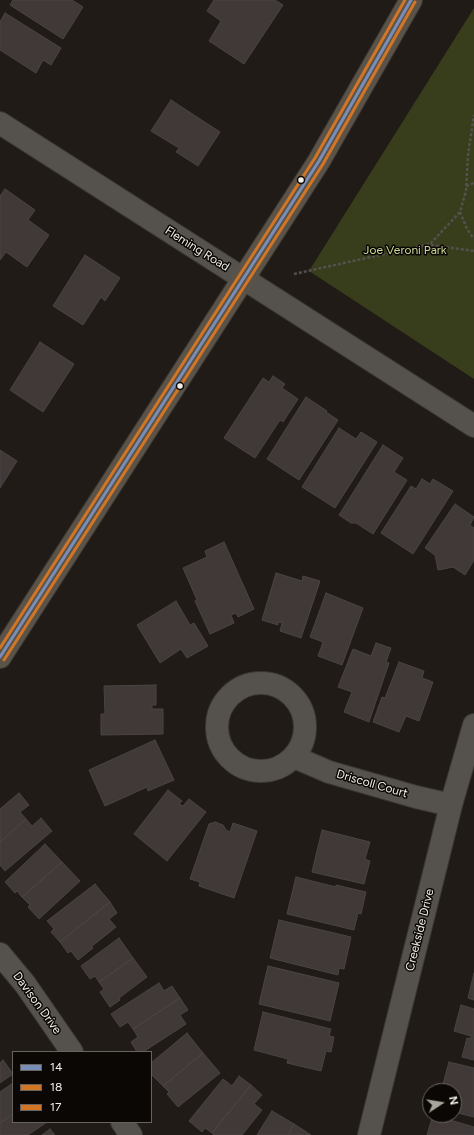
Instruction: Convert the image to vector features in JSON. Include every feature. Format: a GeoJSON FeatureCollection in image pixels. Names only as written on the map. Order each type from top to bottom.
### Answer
{"type":"FeatureCollection","features":[{"type":"Feature","properties":{"kind":"main road"},"geometry":{"type":"LineString","coordinates":[[0,657],[319,161],[411,0]]}},
{"type":"Feature","properties":{"kind":"street","name":"Fleming Road"},"geometry":{"type":"LineString","coordinates":[[0,123],[474,426]]}},
{"type":"Feature","properties":{"kind":"street"},"geometry":{"type":"LineString","coordinates":[[262,682],[276,685],[289,692],[298,703],[304,716],[305,730],[302,744],[294,757],[283,766],[269,771],[254,771],[240,766],[228,757],[220,744],[217,729],[218,715],[225,702],[235,691],[248,684],[262,682]]}},
{"type":"Feature","properties":{"kind":"street","name":"Creekside Drive"},"geometry":{"type":"LineString","coordinates":[[369,1135],[451,805],[474,725]]}},
{"type":"Feature","properties":{"kind":"street","name":"Driscoll Court"},"geometry":{"type":"LineString","coordinates":[[294,757],[329,772],[416,797],[451,805]]}},
{"type":"Feature","properties":{"kind":"street","name":"Davison Drive"},"geometry":{"type":"LineString","coordinates":[[0,954],[25,984],[71,1051]]}},
{"type":"Feature","properties":{"kind":"street"},"geometry":{"type":"LineString","coordinates":[[123,1123],[131,1135]]}},
{"type":"Feature","properties":{"kind":"path"},"geometry":{"type":"LineString","coordinates":[[430,244],[460,212],[466,186],[468,155],[474,115]]}},
{"type":"Feature","properties":{"kind":"path"},"geometry":{"type":"LineString","coordinates":[[466,186],[474,183]]}},
{"type":"Feature","properties":{"kind":"path"},"geometry":{"type":"LineString","coordinates":[[460,212],[467,229],[474,239]]}},
{"type":"Feature","properties":{"kind":"path"},"geometry":{"type":"LineString","coordinates":[[294,274],[430,244],[474,251]]}},
{"type":"Feature","properties":{"kind":"green space","name":"Joe Veroni Park"},"geometry":{"type":"Polygon","coordinates":[[[474,8],[474,379],[309,271],[474,8]]]}},
{"type":"Feature","properties":{"kind":"building"},"geometry":{"type":"Polygon","coordinates":[[[13,0],[72,0],[83,7],[63,39],[10,5],[13,0]]]}},
{"type":"Feature","properties":{"kind":"building"},"geometry":{"type":"Polygon","coordinates":[[[214,0],[275,0],[283,5],[244,64],[209,41],[221,21],[207,11],[214,0]]]}},
{"type":"Feature","properties":{"kind":"building"},"geometry":{"type":"Polygon","coordinates":[[[5,13],[61,48],[51,65],[43,60],[36,73],[0,50],[0,22],[5,13]]]}},
{"type":"Feature","properties":{"kind":"building"},"geometry":{"type":"Polygon","coordinates":[[[171,100],[220,132],[198,166],[176,152],[179,148],[151,131],[171,100]]]}},
{"type":"Feature","properties":{"kind":"building"},"geometry":{"type":"Polygon","coordinates":[[[5,189],[35,210],[28,220],[49,235],[27,267],[6,252],[0,260],[0,196],[5,189]]]}},
{"type":"Feature","properties":{"kind":"building"},"geometry":{"type":"Polygon","coordinates":[[[85,255],[120,278],[105,301],[101,297],[83,325],[53,306],[85,255]]]}},
{"type":"Feature","properties":{"kind":"building"},"geometry":{"type":"Polygon","coordinates":[[[40,342],[74,364],[43,412],[10,390],[40,342]]]}},
{"type":"Feature","properties":{"kind":"building"},"geometry":{"type":"Polygon","coordinates":[[[273,376],[285,384],[282,388],[298,399],[283,422],[280,420],[255,458],[224,438],[263,378],[269,382],[273,376]]]}},
{"type":"Feature","properties":{"kind":"building"},"geometry":{"type":"Polygon","coordinates":[[[306,397],[338,420],[299,480],[267,459],[306,397]]]}},
{"type":"Feature","properties":{"kind":"building"},"geometry":{"type":"Polygon","coordinates":[[[339,428],[356,439],[361,432],[377,442],[335,508],[302,487],[339,428]]]}},
{"type":"Feature","properties":{"kind":"building"},"geometry":{"type":"Polygon","coordinates":[[[383,445],[403,458],[394,472],[407,480],[373,534],[356,523],[351,523],[339,515],[383,445]]]}},
{"type":"Feature","properties":{"kind":"building"},"geometry":{"type":"Polygon","coordinates":[[[0,450],[17,461],[0,488],[0,450]]]}},
{"type":"Feature","properties":{"kind":"building"},"geometry":{"type":"Polygon","coordinates":[[[422,479],[430,484],[433,479],[453,491],[413,554],[381,533],[411,486],[416,489],[422,479]]]}},
{"type":"Feature","properties":{"kind":"building"},"geometry":{"type":"Polygon","coordinates":[[[455,504],[474,517],[470,525],[474,528],[474,560],[465,575],[453,567],[438,570],[435,555],[425,548],[455,504]]]}},
{"type":"Feature","properties":{"kind":"building"},"geometry":{"type":"Polygon","coordinates":[[[224,542],[254,609],[238,617],[236,613],[231,615],[234,623],[210,634],[195,601],[197,600],[183,568],[207,557],[205,551],[224,542]]]}},
{"type":"Feature","properties":{"kind":"building"},"geometry":{"type":"Polygon","coordinates":[[[276,573],[302,581],[303,576],[320,581],[301,638],[280,631],[282,623],[278,622],[278,625],[262,620],[276,573]]]}},
{"type":"Feature","properties":{"kind":"building"},"geometry":{"type":"Polygon","coordinates":[[[326,593],[363,608],[342,665],[318,656],[323,642],[310,637],[326,593]]]}},
{"type":"Feature","properties":{"kind":"building"},"geometry":{"type":"Polygon","coordinates":[[[176,601],[190,625],[194,623],[208,646],[187,658],[181,649],[160,663],[137,625],[176,601]]]}},
{"type":"Feature","properties":{"kind":"building"},"geometry":{"type":"Polygon","coordinates":[[[376,643],[391,648],[386,662],[389,663],[369,722],[344,712],[352,692],[338,687],[353,649],[371,656],[376,643]]]}},
{"type":"Feature","properties":{"kind":"building"},"geometry":{"type":"Polygon","coordinates":[[[399,662],[424,671],[422,678],[433,682],[419,721],[406,716],[399,732],[373,722],[382,697],[385,698],[399,662]]]}},
{"type":"Feature","properties":{"kind":"building"},"geometry":{"type":"Polygon","coordinates":[[[156,685],[156,705],[152,705],[152,709],[163,709],[163,734],[101,735],[101,714],[105,714],[104,686],[156,685]]]}},
{"type":"Feature","properties":{"kind":"building"},"geometry":{"type":"Polygon","coordinates":[[[155,740],[174,780],[148,791],[147,787],[105,806],[89,770],[155,740]]]}},
{"type":"Feature","properties":{"kind":"building"},"geometry":{"type":"Polygon","coordinates":[[[168,790],[182,801],[179,804],[183,806],[189,799],[206,812],[167,861],[134,834],[168,790]]]}},
{"type":"Feature","properties":{"kind":"building"},"geometry":{"type":"Polygon","coordinates":[[[19,793],[29,805],[20,812],[26,819],[0,842],[0,809],[19,793]]]}},
{"type":"Feature","properties":{"kind":"building"},"geometry":{"type":"Polygon","coordinates":[[[41,818],[52,831],[5,871],[0,865],[0,842],[26,819],[32,826],[41,818]]]}},
{"type":"Feature","properties":{"kind":"building"},"geometry":{"type":"Polygon","coordinates":[[[215,822],[223,825],[226,830],[230,832],[233,823],[257,831],[234,898],[199,886],[200,882],[190,879],[209,824],[215,822]]]}},
{"type":"Feature","properties":{"kind":"building"},"geometry":{"type":"Polygon","coordinates":[[[322,830],[370,842],[365,859],[370,861],[364,884],[312,872],[322,830]]]}},
{"type":"Feature","properties":{"kind":"building"},"geometry":{"type":"Polygon","coordinates":[[[45,844],[62,862],[22,897],[17,891],[15,893],[5,882],[45,844]]]}},
{"type":"Feature","properties":{"kind":"building"},"geometry":{"type":"Polygon","coordinates":[[[62,862],[80,881],[39,919],[28,907],[30,905],[22,897],[62,862]]]}},
{"type":"Feature","properties":{"kind":"building"},"geometry":{"type":"Polygon","coordinates":[[[296,877],[336,887],[336,885],[366,892],[361,914],[358,913],[354,930],[287,914],[296,877]]]}},
{"type":"Feature","properties":{"kind":"building"},"geometry":{"type":"Polygon","coordinates":[[[95,884],[110,902],[60,942],[51,932],[54,929],[47,921],[95,884]]]}},
{"type":"Feature","properties":{"kind":"building"},"geometry":{"type":"Polygon","coordinates":[[[110,902],[117,913],[109,919],[116,927],[91,947],[93,948],[78,960],[71,951],[68,953],[60,942],[110,902]]]}},
{"type":"Feature","properties":{"kind":"building"},"geometry":{"type":"Polygon","coordinates":[[[279,920],[351,937],[344,969],[339,968],[338,975],[270,958],[279,920]]]}},
{"type":"Feature","properties":{"kind":"building"},"geometry":{"type":"Polygon","coordinates":[[[119,938],[133,958],[99,982],[95,976],[90,979],[81,966],[119,938]]]}},
{"type":"Feature","properties":{"kind":"building"},"geometry":{"type":"Polygon","coordinates":[[[133,958],[147,977],[119,998],[120,1000],[110,1007],[100,992],[104,989],[99,982],[133,958]]]}},
{"type":"Feature","properties":{"kind":"building"},"geometry":{"type":"Polygon","coordinates":[[[268,966],[339,983],[330,1021],[259,1004],[268,966]]]}},
{"type":"Feature","properties":{"kind":"building"},"geometry":{"type":"Polygon","coordinates":[[[474,973],[474,1000],[468,998],[474,973]]]}},
{"type":"Feature","properties":{"kind":"building"},"geometry":{"type":"Polygon","coordinates":[[[159,983],[164,991],[172,986],[180,998],[133,1029],[128,1022],[120,1027],[111,1014],[159,983]]]}},
{"type":"Feature","properties":{"kind":"building"},"geometry":{"type":"Polygon","coordinates":[[[180,998],[188,1010],[180,1015],[186,1024],[145,1051],[136,1051],[131,1042],[138,1037],[133,1029],[180,998]]]}},
{"type":"Feature","properties":{"kind":"building"},"geometry":{"type":"Polygon","coordinates":[[[461,1005],[474,1009],[474,1060],[462,1057],[467,1038],[471,1039],[471,1036],[454,1031],[461,1005]]]}},
{"type":"Feature","properties":{"kind":"building"},"geometry":{"type":"Polygon","coordinates":[[[263,1012],[331,1029],[329,1036],[334,1037],[331,1052],[326,1051],[321,1071],[287,1063],[288,1059],[254,1050],[263,1012]]]}},
{"type":"Feature","properties":{"kind":"building"},"geometry":{"type":"Polygon","coordinates":[[[187,1033],[203,1053],[163,1086],[152,1075],[152,1062],[187,1033]]]}},
{"type":"Feature","properties":{"kind":"building"},"geometry":{"type":"Polygon","coordinates":[[[203,1053],[220,1073],[178,1107],[167,1094],[169,1092],[163,1086],[203,1053]]]}},
{"type":"Feature","properties":{"kind":"building"},"geometry":{"type":"Polygon","coordinates":[[[3,1060],[12,1075],[0,1083],[0,1063],[3,1060]]]}},
{"type":"Feature","properties":{"kind":"building"},"geometry":{"type":"Polygon","coordinates":[[[449,1062],[474,1068],[474,1117],[462,1114],[462,1083],[443,1083],[449,1062]]]}},
{"type":"Feature","properties":{"kind":"building"},"geometry":{"type":"Polygon","coordinates":[[[239,1076],[251,1085],[212,1133],[205,1128],[202,1132],[189,1121],[223,1079],[232,1086],[239,1076]]]}},
{"type":"Feature","properties":{"kind":"building"},"geometry":{"type":"Polygon","coordinates":[[[12,1084],[12,1115],[0,1123],[0,1092],[12,1084]]]}},
{"type":"Feature","properties":{"kind":"building"},"geometry":{"type":"Polygon","coordinates":[[[251,1085],[262,1095],[254,1104],[262,1110],[242,1135],[214,1135],[212,1133],[251,1085]]]}},
{"type":"Feature","properties":{"kind":"building"},"geometry":{"type":"Polygon","coordinates":[[[272,1111],[294,1124],[288,1135],[257,1135],[272,1111]]]}},
{"type":"Feature","properties":{"kind":"building"},"geometry":{"type":"Polygon","coordinates":[[[12,1115],[12,1123],[46,1123],[28,1135],[0,1135],[0,1123],[12,1115]]]}},
{"type":"Feature","properties":{"kind":"building"},"geometry":{"type":"Polygon","coordinates":[[[431,1123],[460,1123],[474,1127],[474,1135],[427,1135],[431,1123]]]}},
{"type":"Feature","properties":{"kind":"building"},"geometry":{"type":"Polygon","coordinates":[[[294,1124],[311,1135],[288,1135],[294,1124]]]}},
{"type":"Feature","properties":{"kind":"building"},"geometry":{"type":"Polygon","coordinates":[[[50,1129],[55,1135],[42,1135],[50,1129]]]}},
{"type":"Feature","properties":{"kind":"transit line","name":"17"},"geometry":{"type":"LineString","coordinates":[[0,648],[315,158],[405,0]]}},
{"type":"Feature","properties":{"kind":"transit line","name":"14"},"geometry":{"type":"LineString","coordinates":[[0,657],[319,161],[411,0]]}},
{"type":"Feature","properties":{"kind":"transit line","name":"18"},"geometry":{"type":"LineString","coordinates":[[4,660],[323,164],[415,2]]}}]}
